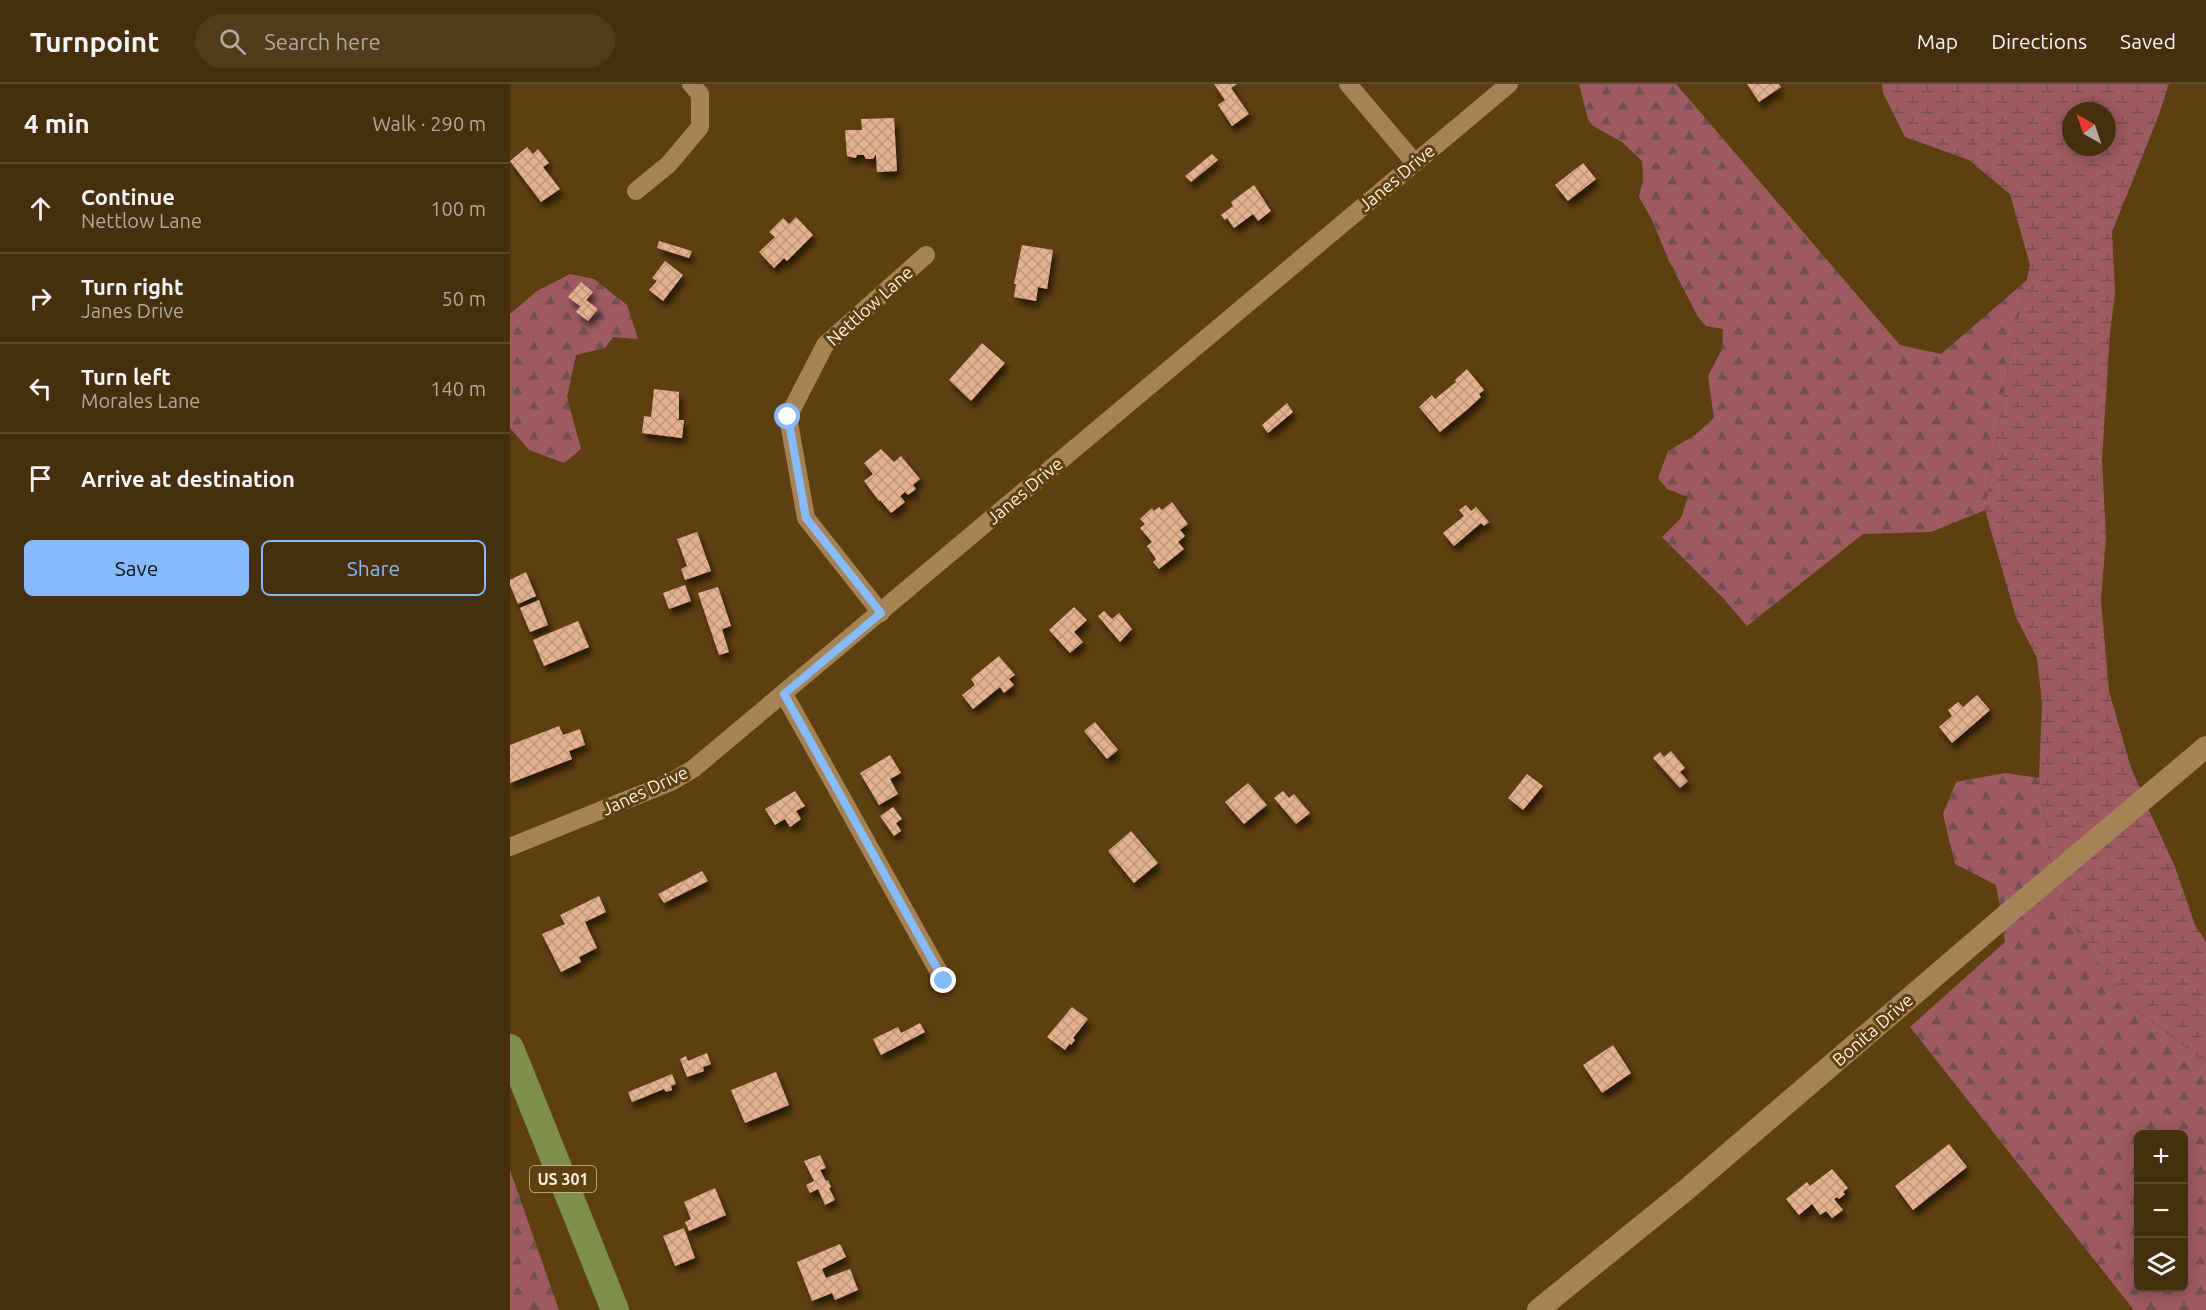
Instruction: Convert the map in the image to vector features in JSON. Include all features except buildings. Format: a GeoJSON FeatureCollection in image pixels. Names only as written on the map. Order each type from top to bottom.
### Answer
{"type":"FeatureCollection","features":[{"type":"Feature","properties":{"kind":"main road","name":"US 301"},"geometry":{"type":"LineString","coordinates":[[510,1048],[615,1310]]}},
{"type":"Feature","properties":{"kind":"street"},"geometry":{"type":"LineString","coordinates":[[636,191],[669,164],[700,127],[700,94],[691,84]]}},
{"type":"Feature","properties":{"kind":"street"},"geometry":{"type":"LineString","coordinates":[[1347,84],[1415,163]]}},
{"type":"Feature","properties":{"kind":"street","name":"Janes Drive"},"geometry":{"type":"LineString","coordinates":[[510,847],[672,782],[712,754],[1509,84]]}},
{"type":"Feature","properties":{"kind":"street","name":"Nettlow Lane"},"geometry":{"type":"LineString","coordinates":[[881,613],[806,518],[788,417],[825,345],[926,255]]}},
{"type":"Feature","properties":{"kind":"street"},"geometry":{"type":"LineString","coordinates":[[784,694],[944,981]]}},
{"type":"Feature","properties":{"kind":"street","name":"Bonita Drive"},"geometry":{"type":"LineString","coordinates":[[1538,1310],[1686,1190],[2206,747]]}},
{"type":"Feature","properties":{"kind":"green space"},"geometry":{"type":"Polygon","coordinates":[[[1579,84],[1676,84],[1900,345],[1941,354],[2027,280],[2010,355],[1985,510],[1931,532],[1863,534],[1747,626],[1724,599],[1662,537],[1681,518],[1688,497],[1667,489],[1658,478],[1668,451],[1695,435],[1714,418],[1708,376],[1722,349],[1723,329],[1706,326],[1698,317],[1639,197],[1643,179],[1642,161],[1622,142],[1593,126],[1588,119],[1579,84]]]}},
{"type":"Feature","properties":{"kind":"green space"},"geometry":{"type":"Polygon","coordinates":[[[1882,84],[2169,84],[2112,232],[2115,292],[2102,459],[2106,537],[2101,600],[2109,691],[2131,768],[2141,790],[2051,866],[2039,778],[2042,703],[2037,658],[2016,617],[1985,510],[2010,355],[2030,265],[2010,194],[1969,160],[1905,137],[1883,93],[1882,84]]]}},
{"type":"Feature","properties":{"kind":"green space"},"geometry":{"type":"Polygon","coordinates":[[[570,274],[594,279],[627,305],[638,339],[613,337],[605,348],[576,355],[567,397],[581,449],[564,463],[529,450],[510,428],[510,314],[537,291],[570,274]]]}},
{"type":"Feature","properties":{"kind":"green space"},"geometry":{"type":"Polygon","coordinates":[[[2005,773],[2039,778],[2051,866],[2000,908],[1996,885],[1955,864],[1943,814],[1956,782],[2005,773]]]}},
{"type":"Feature","properties":{"kind":"green space"},"geometry":{"type":"Polygon","coordinates":[[[2148,808],[2175,867],[2195,925],[2206,942],[2206,1072],[2195,1054],[2123,1000],[2071,922],[2054,886],[2148,808]]]}},
{"type":"Feature","properties":{"kind":"green space"},"geometry":{"type":"Polygon","coordinates":[[[2054,886],[2071,922],[2123,1000],[2195,1054],[2206,1072],[2206,1310],[2134,1310],[1910,1027],[2005,942],[2003,930],[2054,886]]]}},
{"type":"Feature","properties":{"kind":"green space"},"geometry":{"type":"Polygon","coordinates":[[[510,1170],[559,1310],[510,1310],[510,1170]]]}},
{"type":"Feature","properties":{"kind":"route"},"geometry":{"type":"LineString","coordinates":[[788,417],[806,518],[881,613],[784,694],[944,981]]}}]}
